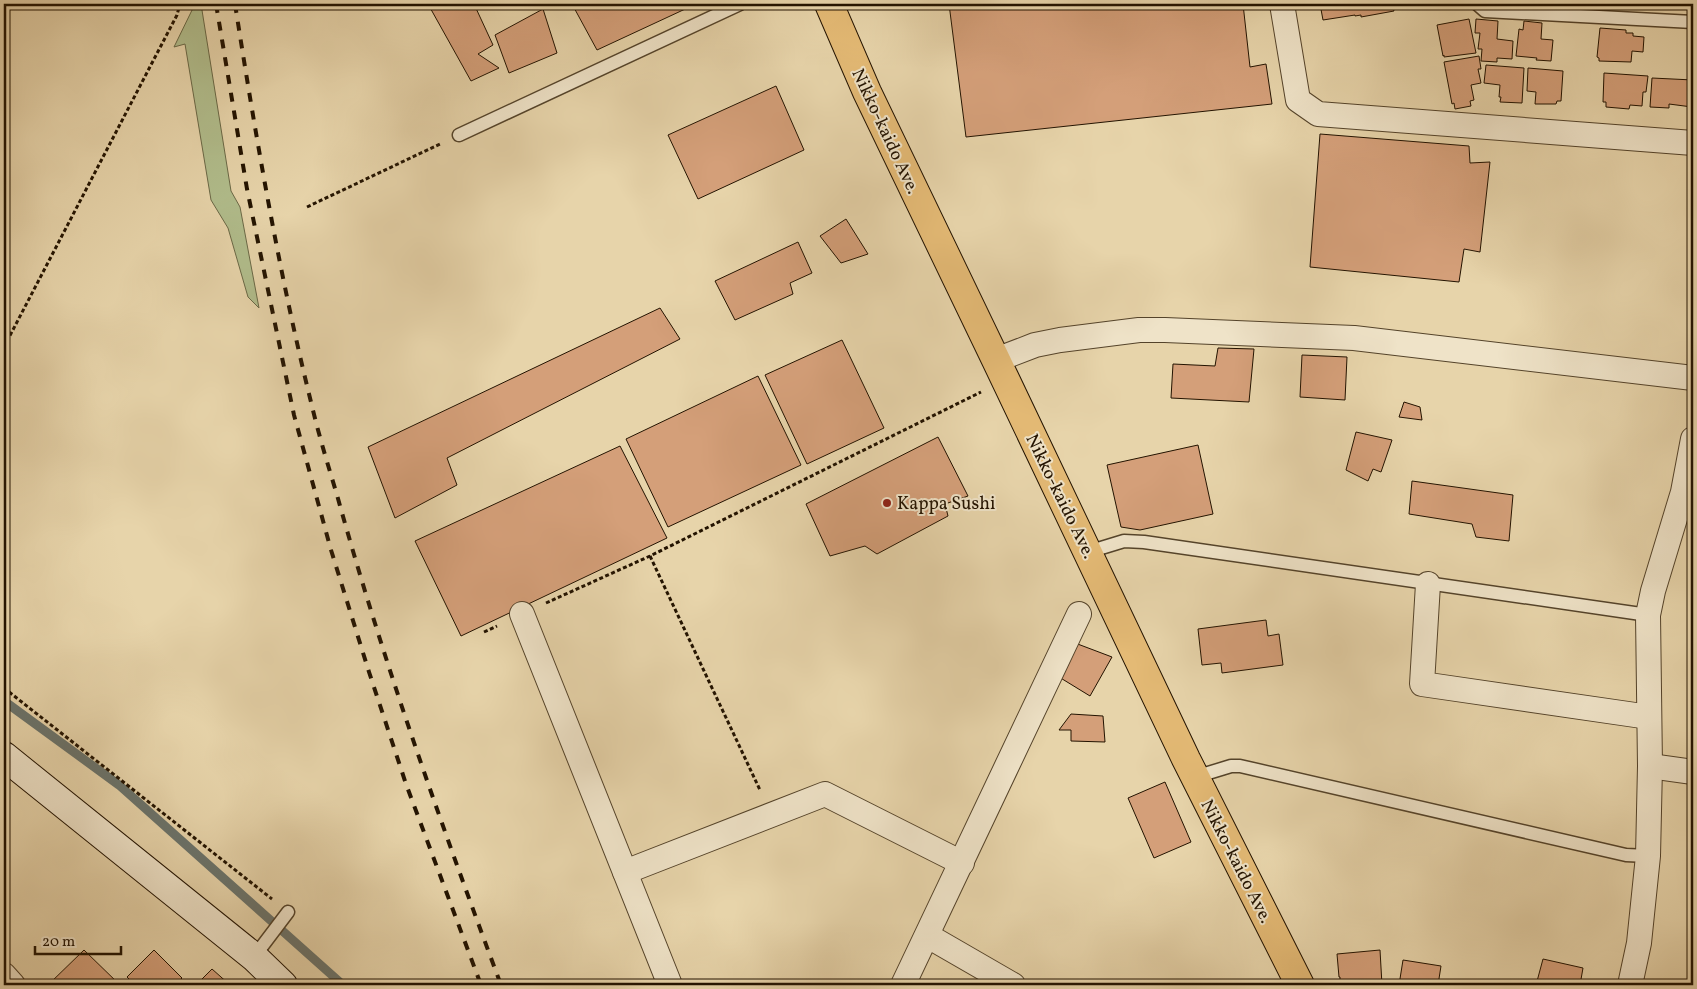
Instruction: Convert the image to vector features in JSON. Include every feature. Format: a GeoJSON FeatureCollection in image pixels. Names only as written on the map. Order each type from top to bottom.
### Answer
{"type":"FeatureCollection","features":[{"type":"Feature","properties":{"kind":"highway","name":"Nikko-kaido Ave."},"geometry":{"type":"LineString","coordinates":[[829,4],[867,92],[1195,777],[1300,985]]}},
{"type":"Feature","properties":{"kind":"street"},"geometry":{"type":"LineString","coordinates":[[1282,4],[1298,100],[1318,114],[1693,143]]}},
{"type":"Feature","properties":{"kind":"street"},"geometry":{"type":"LineString","coordinates":[[1001,370],[1035,345],[1139,330],[1166,330],[1354,338],[1693,378]]}},
{"type":"Feature","properties":{"kind":"street"},"geometry":{"type":"LineString","coordinates":[[1630,985],[1639,943],[1648,856],[1650,766],[1648,616],[1653,592],[1682,492],[1693,440]]}},
{"type":"Feature","properties":{"kind":"street"},"geometry":{"type":"LineString","coordinates":[[1428,584],[1422,684],[1649,718]]}},
{"type":"Feature","properties":{"kind":"street"},"geometry":{"type":"LineString","coordinates":[[522,614],[670,985]]}},
{"type":"Feature","properties":{"kind":"street"},"geometry":{"type":"LineString","coordinates":[[903,985],[928,936],[1079,614]]}},
{"type":"Feature","properties":{"kind":"street"},"geometry":{"type":"LineString","coordinates":[[4,756],[254,957],[283,985]]}},
{"type":"Feature","properties":{"kind":"street"},"geometry":{"type":"LineString","coordinates":[[1650,766],[1693,772]]}},
{"type":"Feature","properties":{"kind":"street"},"geometry":{"type":"LineString","coordinates":[[625,872],[825,794],[962,863]]}},
{"type":"Feature","properties":{"kind":"street"},"geometry":{"type":"LineString","coordinates":[[928,936],[1013,985]]}},
{"type":"Feature","properties":{"kind":"street"},"geometry":{"type":"LineString","coordinates":[[4,975],[13,985]]}},
{"type":"Feature","properties":{"kind":"lane"},"geometry":{"type":"LineString","coordinates":[[459,135],[740,4]]}},
{"type":"Feature","properties":{"kind":"lane"},"geometry":{"type":"LineString","coordinates":[[1477,4],[1485,11],[1693,22]]}},
{"type":"Feature","properties":{"kind":"lane"},"geometry":{"type":"LineString","coordinates":[[1088,552],[1124,541],[1144,542],[1648,616]]}},
{"type":"Feature","properties":{"kind":"lane"},"geometry":{"type":"LineString","coordinates":[[1195,777],[1231,766],[1240,766],[1626,854],[1648,856]]}},
{"type":"Feature","properties":{"kind":"lane"},"geometry":{"type":"LineString","coordinates":[[254,957],[286,915]]}},
{"type":"Feature","properties":{"kind":"path"},"geometry":{"type":"LineString","coordinates":[[4,347],[178,15],[180,4]]}},
{"type":"Feature","properties":{"kind":"path"},"geometry":{"type":"LineString","coordinates":[[307,207],[459,135]]}},
{"type":"Feature","properties":{"kind":"path"},"geometry":{"type":"LineString","coordinates":[[484,632],[650,556],[1001,370]]}},
{"type":"Feature","properties":{"kind":"path"},"geometry":{"type":"LineString","coordinates":[[650,556],[772,815]]}},
{"type":"Feature","properties":{"kind":"path"},"geometry":{"type":"LineString","coordinates":[[4,688],[286,915]]}},
{"type":"Feature","properties":{"kind":"green space"},"geometry":{"type":"Polygon","coordinates":[[[195,4],[201,4],[231,191],[240,207],[259,308],[248,297],[228,228],[211,200],[185,44],[174,47],[195,4]]]}},
{"type":"Feature","properties":{"kind":"building"},"geometry":{"type":"Polygon","coordinates":[[[428,4],[474,4],[493,45],[478,54],[499,68],[471,81],[428,4]]]}},
{"type":"Feature","properties":{"kind":"building"},"geometry":{"type":"Polygon","coordinates":[[[572,4],[696,4],[597,50],[572,4]]]}},
{"type":"Feature","properties":{"kind":"building"},"geometry":{"type":"Polygon","coordinates":[[[949,4],[1243,4],[1250,67],[1266,64],[1272,104],[966,137],[949,4]]]}},
{"type":"Feature","properties":{"kind":"building"},"geometry":{"type":"Polygon","coordinates":[[[1320,4],[1392,4],[1394,11],[1361,17],[1361,15],[1355,15],[1323,20],[1320,4]]]}},
{"type":"Feature","properties":{"kind":"building"},"geometry":{"type":"Polygon","coordinates":[[[543,9],[557,53],[509,73],[495,35],[543,9]]]}},
{"type":"Feature","properties":{"kind":"building"},"geometry":{"type":"Polygon","coordinates":[[[1469,19],[1476,53],[1444,57],[1437,25],[1469,19]]]}},
{"type":"Feature","properties":{"kind":"building"},"geometry":{"type":"Polygon","coordinates":[[[1476,19],[1498,21],[1497,39],[1513,41],[1512,59],[1497,58],[1497,62],[1481,61],[1482,49],[1478,49],[1480,33],[1475,33],[1476,19]]]}},
{"type":"Feature","properties":{"kind":"building"},"geometry":{"type":"Polygon","coordinates":[[[1524,21],[1542,23],[1541,39],[1553,40],[1551,61],[1516,56],[1519,29],[1523,30],[1524,21]]]}},
{"type":"Feature","properties":{"kind":"building"},"geometry":{"type":"Polygon","coordinates":[[[1600,28],[1626,30],[1626,33],[1633,33],[1633,36],[1644,37],[1643,52],[1632,51],[1631,62],[1599,61],[1597,57],[1600,28]]]}},
{"type":"Feature","properties":{"kind":"building"},"geometry":{"type":"Polygon","coordinates":[[[1479,56],[1481,69],[1478,69],[1481,83],[1471,85],[1474,100],[1470,101],[1471,106],[1455,109],[1454,103],[1452,104],[1444,62],[1479,56]]]}},
{"type":"Feature","properties":{"kind":"building"},"geometry":{"type":"Polygon","coordinates":[[[1486,65],[1524,68],[1522,103],[1500,102],[1500,85],[1484,83],[1486,65]]]}},
{"type":"Feature","properties":{"kind":"building"},"geometry":{"type":"Polygon","coordinates":[[[1528,68],[1563,71],[1561,101],[1557,101],[1556,104],[1535,104],[1536,92],[1527,91],[1528,68]]]}},
{"type":"Feature","properties":{"kind":"building"},"geometry":{"type":"Polygon","coordinates":[[[1604,73],[1648,76],[1646,92],[1643,92],[1642,106],[1630,105],[1629,109],[1606,107],[1606,102],[1603,102],[1604,73]]]}},
{"type":"Feature","properties":{"kind":"building"},"geometry":{"type":"Polygon","coordinates":[[[1652,78],[1693,80],[1692,107],[1669,104],[1669,108],[1650,107],[1652,78]]]}},
{"type":"Feature","properties":{"kind":"building"},"geometry":{"type":"Polygon","coordinates":[[[776,86],[804,150],[698,199],[668,135],[776,86]]]}},
{"type":"Feature","properties":{"kind":"building"},"geometry":{"type":"Polygon","coordinates":[[[1320,134],[1469,146],[1470,163],[1490,162],[1480,252],[1464,249],[1459,282],[1310,267],[1320,134]]]}},
{"type":"Feature","properties":{"kind":"building"},"geometry":{"type":"Polygon","coordinates":[[[846,219],[868,254],[841,263],[820,236],[846,219]]]}},
{"type":"Feature","properties":{"kind":"building"},"geometry":{"type":"Polygon","coordinates":[[[798,242],[812,273],[790,283],[793,294],[735,320],[715,281],[798,242]]]}},
{"type":"Feature","properties":{"kind":"building"},"geometry":{"type":"Polygon","coordinates":[[[660,308],[680,339],[447,458],[457,485],[395,518],[368,447],[660,308]]]}},
{"type":"Feature","properties":{"kind":"building"},"geometry":{"type":"Polygon","coordinates":[[[842,340],[884,428],[807,464],[765,375],[842,340]]]}},
{"type":"Feature","properties":{"kind":"building"},"geometry":{"type":"Polygon","coordinates":[[[1218,348],[1254,349],[1249,402],[1171,398],[1173,364],[1215,366],[1218,348]]]}},
{"type":"Feature","properties":{"kind":"building"},"geometry":{"type":"Polygon","coordinates":[[[1302,355],[1347,357],[1345,400],[1300,397],[1302,355]]]}},
{"type":"Feature","properties":{"kind":"building"},"geometry":{"type":"Polygon","coordinates":[[[758,376],[801,465],[668,527],[626,439],[758,376]]]}},
{"type":"Feature","properties":{"kind":"building"},"geometry":{"type":"Polygon","coordinates":[[[1404,402],[1420,407],[1422,420],[1399,417],[1404,402]]]}},
{"type":"Feature","properties":{"kind":"building"},"geometry":{"type":"Polygon","coordinates":[[[1356,432],[1392,440],[1381,472],[1373,469],[1368,481],[1346,470],[1356,432]]]}},
{"type":"Feature","properties":{"kind":"building"},"geometry":{"type":"Polygon","coordinates":[[[938,437],[968,496],[945,504],[948,516],[877,554],[865,546],[830,556],[806,504],[938,437]]]}},
{"type":"Feature","properties":{"kind":"building"},"geometry":{"type":"Polygon","coordinates":[[[1198,445],[1213,514],[1140,530],[1121,527],[1107,465],[1198,445]]]}},
{"type":"Feature","properties":{"kind":"building"},"geometry":{"type":"Polygon","coordinates":[[[620,446],[667,538],[461,636],[415,541],[620,446]]]}},
{"type":"Feature","properties":{"kind":"building"},"geometry":{"type":"Polygon","coordinates":[[[1412,481],[1513,495],[1509,541],[1476,537],[1472,524],[1409,514],[1412,481]]]}},
{"type":"Feature","properties":{"kind":"building"},"geometry":{"type":"Polygon","coordinates":[[[1266,620],[1268,636],[1279,634],[1283,665],[1222,673],[1221,663],[1202,665],[1198,629],[1266,620]]]}},
{"type":"Feature","properties":{"kind":"building"},"geometry":{"type":"Polygon","coordinates":[[[1075,643],[1112,657],[1090,696],[1059,677],[1075,643]]]}},
{"type":"Feature","properties":{"kind":"building"},"geometry":{"type":"Polygon","coordinates":[[[1071,714],[1103,716],[1105,742],[1071,741],[1071,730],[1059,730],[1071,714]]]}},
{"type":"Feature","properties":{"kind":"building"},"geometry":{"type":"Polygon","coordinates":[[[1165,782],[1191,842],[1154,858],[1128,798],[1165,782]]]}},
{"type":"Feature","properties":{"kind":"building"},"geometry":{"type":"Polygon","coordinates":[[[84,950],[120,985],[48,985],[84,950]]]}},
{"type":"Feature","properties":{"kind":"building"},"geometry":{"type":"Polygon","coordinates":[[[154,950],[182,978],[175,985],[135,985],[127,977],[154,950]]]}},
{"type":"Feature","properties":{"kind":"building"},"geometry":{"type":"Polygon","coordinates":[[[1380,950],[1382,985],[1362,985],[1362,980],[1340,982],[1337,954],[1380,950]]]}},
{"type":"Feature","properties":{"kind":"building"},"geometry":{"type":"Polygon","coordinates":[[[1543,959],[1583,968],[1580,985],[1536,985],[1543,959]]]}},
{"type":"Feature","properties":{"kind":"building"},"geometry":{"type":"Polygon","coordinates":[[[1403,960],[1441,966],[1438,985],[1399,985],[1403,960]]]}},
{"type":"Feature","properties":{"kind":"building"},"geometry":{"type":"Polygon","coordinates":[[[212,969],[230,985],[196,985],[212,969]]]}},
{"type":"Feature","properties":{"kind":"waterway"},"geometry":{"type":"LineString","coordinates":[[4,701],[119,785],[343,985]]}},
{"type":"Feature","properties":{"kind":"railway"},"geometry":{"type":"LineString","coordinates":[[216,4],[247,189],[294,415],[331,550],[369,672],[406,784],[481,985]]}},
{"type":"Feature","properties":{"kind":"railway"},"geometry":{"type":"LineString","coordinates":[[235,4],[279,256],[300,356],[318,428],[393,681],[501,985]]}},
{"type":"Feature","properties":{"kind":"place","name":"Kappa Sushi"},"geometry":{"type":"Point","coordinates":[887,503]}}]}
